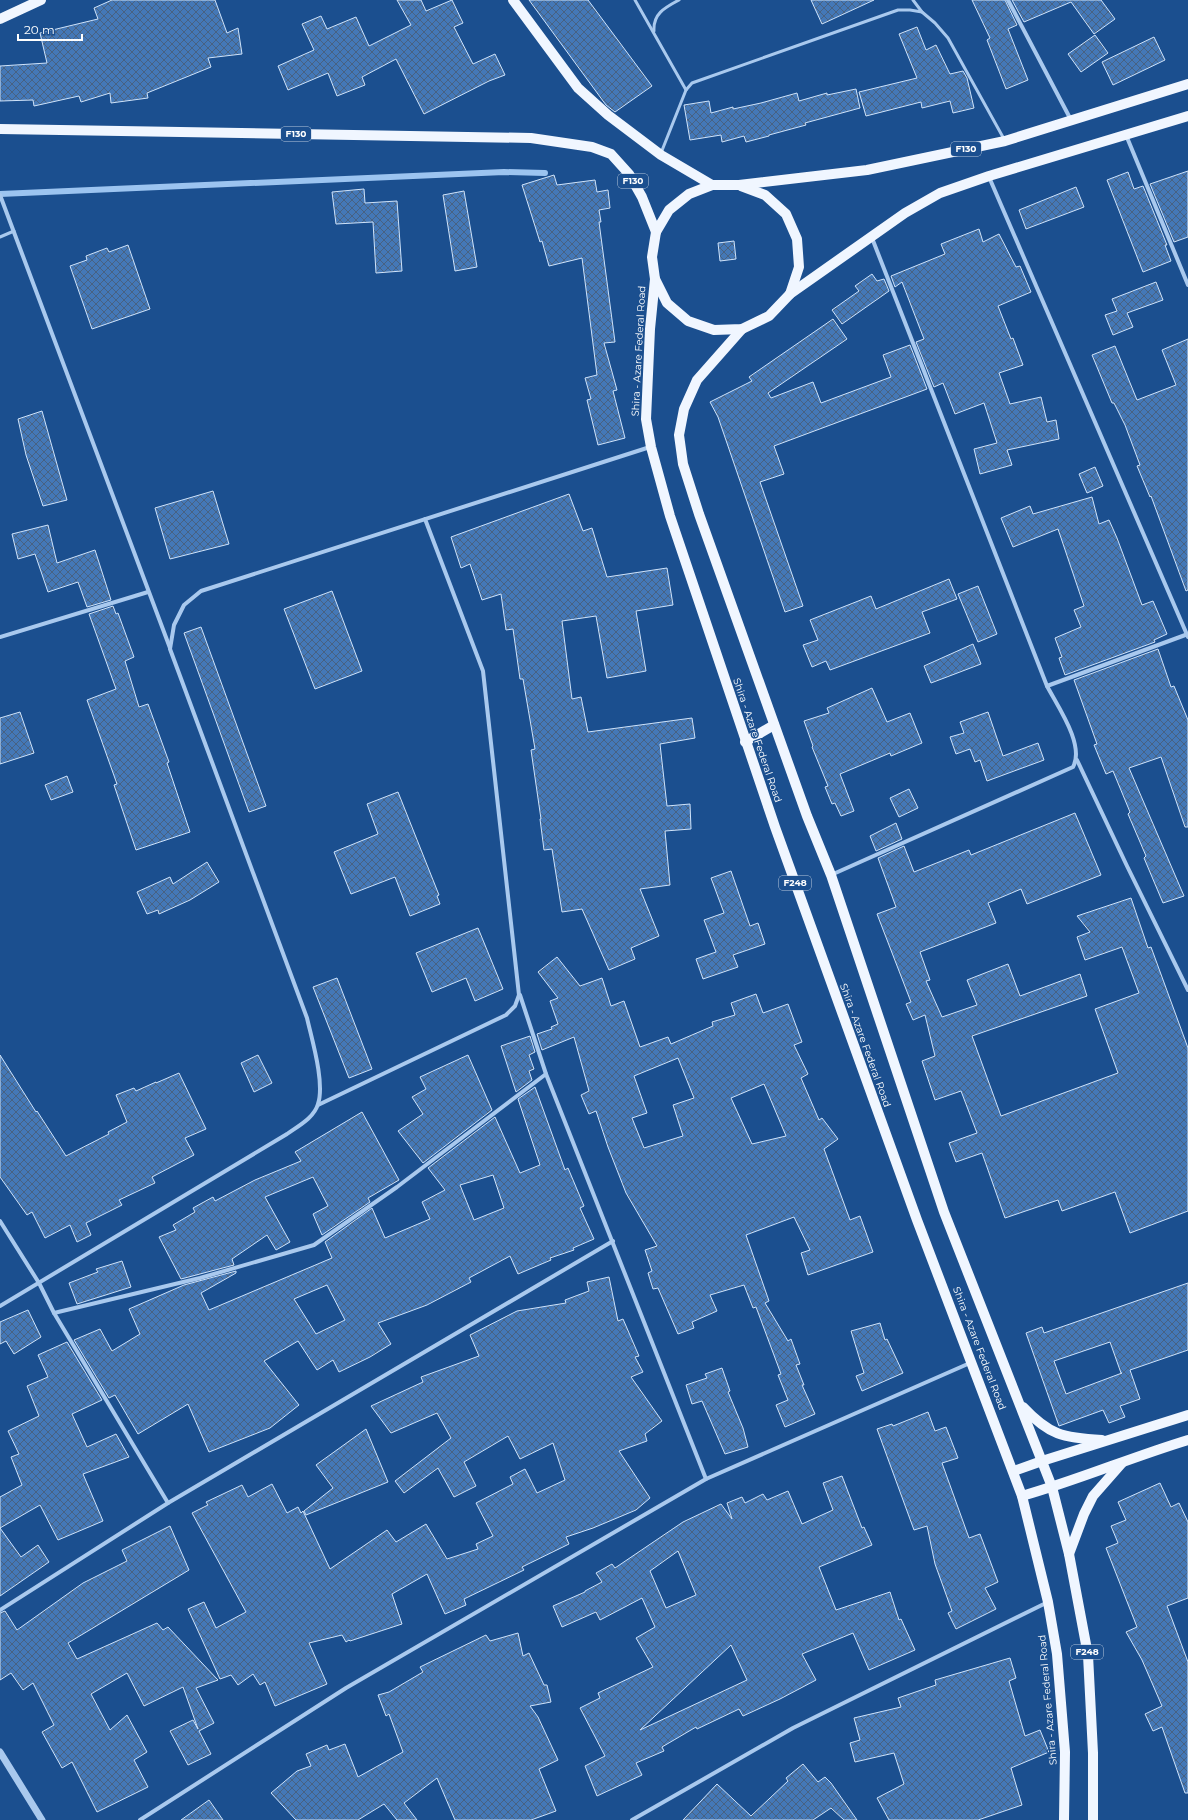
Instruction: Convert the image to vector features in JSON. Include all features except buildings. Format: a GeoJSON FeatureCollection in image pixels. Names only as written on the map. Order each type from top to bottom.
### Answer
{"type":"FeatureCollection","features":[{"type":"Feature","properties":{"kind":"main road"},"geometry":{"type":"LineString","coordinates":[[0,19],[41,0]]}},
{"type":"Feature","properties":{"kind":"main road"},"geometry":{"type":"LineString","coordinates":[[512,0],[578,88],[608,115],[661,155],[712,185]]}},
{"type":"Feature","properties":{"kind":"main road","name":"F130"},"geometry":{"type":"LineString","coordinates":[[1188,84],[1005,141],[867,170],[739,185],[712,185],[689,194],[669,210],[656,232],[652,257],[654,279],[667,303],[688,321],[714,330],[742,329],[769,316],[790,294],[905,213],[940,193],[989,176],[1188,116]]}},
{"type":"Feature","properties":{"kind":"main road","name":"F130"},"geometry":{"type":"LineString","coordinates":[[0,129],[531,138],[592,147],[611,154],[629,174],[642,197],[656,232]]}},
{"type":"Feature","properties":{"kind":"main road","name":"F130"},"geometry":{"type":"LineString","coordinates":[[739,185],[765,195],[786,214],[798,240],[799,267],[790,294]]}},
{"type":"Feature","properties":{"kind":"main road","name":"Shira - Azare Federal Road"},"geometry":{"type":"LineString","coordinates":[[654,279],[646,418],[650,447],[670,516],[745,742],[917,1220],[1022,1496],[1048,1602],[1056,1654],[1065,1752],[1065,1819]]}},
{"type":"Feature","properties":{"kind":"main road","name":"Shira - Azare Federal Road"},"geometry":{"type":"LineString","coordinates":[[742,329],[697,380],[684,409],[679,435],[683,464],[698,514],[807,816],[831,875],[944,1212],[1052,1487],[1070,1554],[1088,1655],[1093,1753],[1093,1820]]}},
{"type":"Feature","properties":{"kind":"main road"},"geometry":{"type":"LineString","coordinates":[[745,742],[774,725]]}},
{"type":"Feature","properties":{"kind":"main road"},"geometry":{"type":"LineString","coordinates":[[1019,1402],[1037,1423],[1051,1432],[1083,1439],[1110,1440]]}},
{"type":"Feature","properties":{"kind":"main road"},"geometry":{"type":"LineString","coordinates":[[1014,1472],[1042,1461],[1188,1416]]}},
{"type":"Feature","properties":{"kind":"main road"},"geometry":{"type":"LineString","coordinates":[[1022,1496],[1188,1440]]}},
{"type":"Feature","properties":{"kind":"main road"},"geometry":{"type":"LineString","coordinates":[[1070,1554],[1084,1514],[1093,1496],[1124,1461]]}},
{"type":"Feature","properties":{"kind":"street"},"geometry":{"type":"LineString","coordinates":[[1008,0],[1072,120]]}},
{"type":"Feature","properties":{"kind":"street"},"geometry":{"type":"LineString","coordinates":[[1126,135],[1188,285]]}},
{"type":"Feature","properties":{"kind":"street"},"geometry":{"type":"LineString","coordinates":[[989,176],[1188,635],[1047,686]]}},
{"type":"Feature","properties":{"kind":"street"},"geometry":{"type":"LineString","coordinates":[[0,195],[307,1018],[320,1076],[318,1105],[308,1120],[0,1306]]}},
{"type":"Feature","properties":{"kind":"street"},"geometry":{"type":"LineString","coordinates":[[871,236],[1047,686],[1076,742],[1077,760],[1188,990]]}},
{"type":"Feature","properties":{"kind":"street"},"geometry":{"type":"LineString","coordinates":[[170,649],[174,625],[184,605],[201,591],[650,447]]}},
{"type":"Feature","properties":{"kind":"street"},"geometry":{"type":"LineString","coordinates":[[425,519],[483,671],[520,995],[546,1074],[706,1479]]}},
{"type":"Feature","properties":{"kind":"street"},"geometry":{"type":"LineString","coordinates":[[0,637],[148,592]]}},
{"type":"Feature","properties":{"kind":"street"},"geometry":{"type":"LineString","coordinates":[[831,875],[1073,767],[1077,760]]}},
{"type":"Feature","properties":{"kind":"street"},"geometry":{"type":"LineString","coordinates":[[318,1105],[506,1015],[515,1006],[520,995]]}},
{"type":"Feature","properties":{"kind":"street"},"geometry":{"type":"LineString","coordinates":[[54,1313],[200,1278],[314,1245],[397,1187],[546,1074]]}},
{"type":"Feature","properties":{"kind":"street"},"geometry":{"type":"LineString","coordinates":[[0,1221],[39,1283],[54,1313],[168,1504]]}},
{"type":"Feature","properties":{"kind":"street"},"geometry":{"type":"LineString","coordinates":[[0,1610],[168,1504],[613,1241]]}},
{"type":"Feature","properties":{"kind":"street"},"geometry":{"type":"LineString","coordinates":[[140,1820],[346,1688],[706,1479],[972,1362]]}},
{"type":"Feature","properties":{"kind":"street"},"geometry":{"type":"LineString","coordinates":[[632,1820],[793,1728],[1048,1602]]}},
{"type":"Feature","properties":{"kind":"street"},"geometry":{"type":"LineString","coordinates":[[0,1752],[42,1820]]}},
{"type":"Feature","properties":{"kind":"lane"},"geometry":{"type":"LineString","coordinates":[[635,0],[686,90]]}},
{"type":"Feature","properties":{"kind":"lane"},"geometry":{"type":"LineString","coordinates":[[654,33],[654,22],[659,14],[667,6],[679,0]]}},
{"type":"Feature","properties":{"kind":"lane"},"geometry":{"type":"LineString","coordinates":[[913,0],[922,12],[935,23],[948,38],[1005,141]]}},
{"type":"Feature","properties":{"kind":"lane"},"geometry":{"type":"LineString","coordinates":[[661,155],[686,90],[692,83],[898,10],[922,12]]}},
{"type":"Feature","properties":{"kind":"lane"},"geometry":{"type":"LineString","coordinates":[[0,237],[14,231]]}},
{"type":"Feature","properties":{"kind":"waterway"},"geometry":{"type":"LineString","coordinates":[[0,194],[504,172],[545,173]]}}]}
